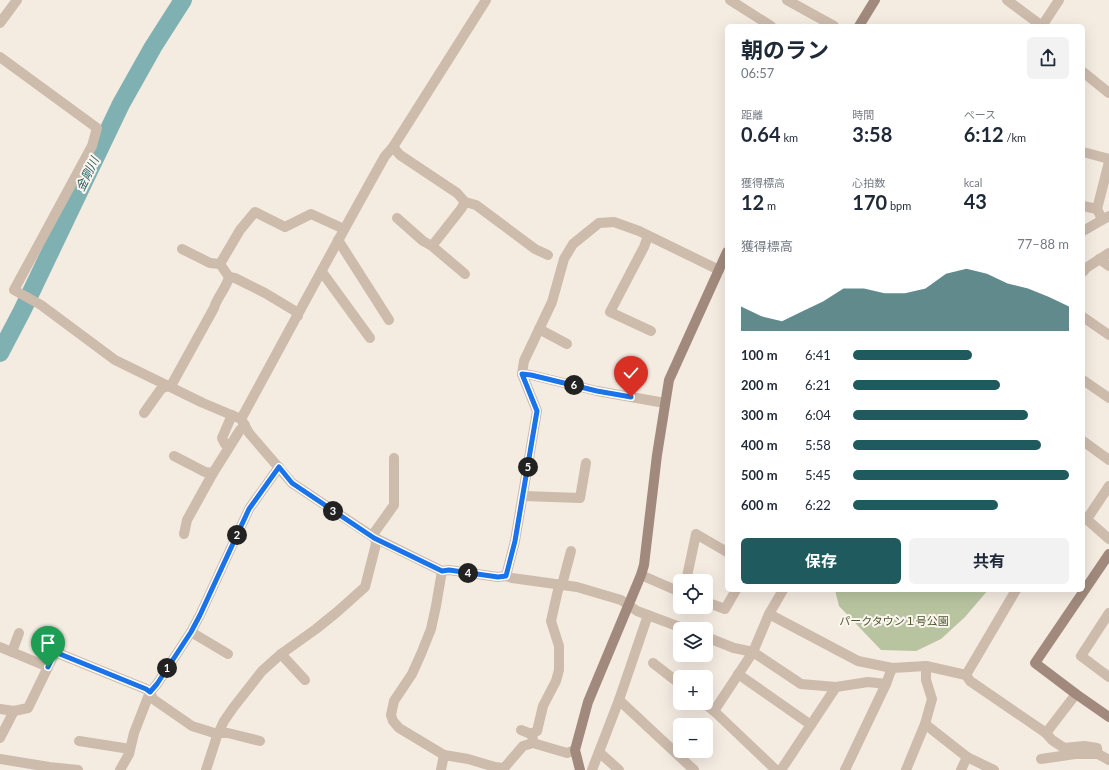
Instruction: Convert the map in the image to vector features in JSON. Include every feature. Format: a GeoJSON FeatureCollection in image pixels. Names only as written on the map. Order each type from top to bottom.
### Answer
{"type":"FeatureCollection","features":[{"type":"Feature","properties":{"kind":"street"},"geometry":{"type":"LineString","coordinates":[[0,23],[17,0]]}},
{"type":"Feature","properties":{"kind":"street"},"geometry":{"type":"LineString","coordinates":[[229,446],[222,438],[239,420],[298,316],[385,156],[393,147],[486,0]]}},
{"type":"Feature","properties":{"kind":"street"},"geometry":{"type":"LineString","coordinates":[[730,0],[768,24]]}},
{"type":"Feature","properties":{"kind":"street"},"geometry":{"type":"LineString","coordinates":[[787,0],[830,24]]}},
{"type":"Feature","properties":{"kind":"street"},"geometry":{"type":"LineString","coordinates":[[860,24],[875,0]]}},
{"type":"Feature","properties":{"kind":"street"},"geometry":{"type":"LineString","coordinates":[[1007,0],[1039,24]]}},
{"type":"Feature","properties":{"kind":"street"},"geometry":{"type":"LineString","coordinates":[[1043,24],[1058,0]]}},
{"type":"Feature","properties":{"kind":"street"},"geometry":{"type":"LineString","coordinates":[[0,57],[97,128],[92,146],[14,290],[41,305],[115,360],[239,420],[292,483],[374,538],[442,571],[449,570],[498,577],[506,576],[577,587],[621,600],[637,611],[673,624]]}},
{"type":"Feature","properties":{"kind":"street"},"geometry":{"type":"LineString","coordinates":[[1085,74],[1109,93]]}},
{"type":"Feature","properties":{"kind":"street"},"geometry":{"type":"LineString","coordinates":[[393,147],[400,155],[458,193],[465,202],[476,205],[535,249],[548,254]]}},
{"type":"Feature","properties":{"kind":"street"},"geometry":{"type":"LineString","coordinates":[[1085,152],[1109,158]]}},
{"type":"Feature","properties":{"kind":"street"},"geometry":{"type":"LineString","coordinates":[[1097,209],[1109,162]]}},
{"type":"Feature","properties":{"kind":"street"},"geometry":{"type":"LineString","coordinates":[[432,246],[465,202]]}},
{"type":"Feature","properties":{"kind":"street"},"geometry":{"type":"LineString","coordinates":[[1085,206],[1097,209],[1105,218],[1085,230]]}},
{"type":"Feature","properties":{"kind":"street"},"geometry":{"type":"LineString","coordinates":[[220,264],[240,230],[255,212],[285,227],[311,214],[344,229]]}},
{"type":"Feature","properties":{"kind":"street"},"geometry":{"type":"LineString","coordinates":[[397,218],[465,274]]}},
{"type":"Feature","properties":{"kind":"street"},"geometry":{"type":"LineString","coordinates":[[506,576],[524,496],[537,411],[522,374],[524,361],[552,302],[564,258],[573,244],[583,234],[599,223],[614,222],[648,236],[719,270]]}},
{"type":"Feature","properties":{"kind":"street"},"geometry":{"type":"LineString","coordinates":[[648,236],[610,312],[651,331]]}},
{"type":"Feature","properties":{"kind":"street"},"geometry":{"type":"LineString","coordinates":[[338,240],[389,320]]}},
{"type":"Feature","properties":{"kind":"street"},"geometry":{"type":"LineString","coordinates":[[182,249],[210,263],[220,264],[229,277],[235,278],[265,293],[295,311],[298,316]]}},
{"type":"Feature","properties":{"kind":"street"},"geometry":{"type":"LineString","coordinates":[[1085,269],[1109,253]]}},
{"type":"Feature","properties":{"kind":"street"},"geometry":{"type":"LineString","coordinates":[[580,770],[574,750],[588,702],[629,605],[644,565],[664,403],[669,380],[725,256]]}},
{"type":"Feature","properties":{"kind":"street"},"geometry":{"type":"LineString","coordinates":[[1099,259],[1109,266]]}},
{"type":"Feature","properties":{"kind":"street"},"geometry":{"type":"LineString","coordinates":[[322,272],[370,338]]}},
{"type":"Feature","properties":{"kind":"street"},"geometry":{"type":"LineString","coordinates":[[144,413],[161,389],[172,384],[214,308],[215,303],[227,284],[229,277]]}},
{"type":"Feature","properties":{"kind":"street"},"geometry":{"type":"LineString","coordinates":[[1085,318],[1109,335]]}},
{"type":"Feature","properties":{"kind":"street"},"geometry":{"type":"LineString","coordinates":[[539,329],[567,344]]}},
{"type":"Feature","properties":{"kind":"street"},"geometry":{"type":"LineString","coordinates":[[522,374],[597,391],[664,403]]}},
{"type":"Feature","properties":{"kind":"street"},"geometry":{"type":"LineString","coordinates":[[1085,381],[1109,398]]}},
{"type":"Feature","properties":{"kind":"street"},"geometry":{"type":"LineString","coordinates":[[184,534],[187,520],[213,473],[240,430],[239,420]]}},
{"type":"Feature","properties":{"kind":"street"},"geometry":{"type":"LineString","coordinates":[[1085,442],[1109,460]]}},
{"type":"Feature","properties":{"kind":"street"},"geometry":{"type":"LineString","coordinates":[[174,456],[205,472],[213,473]]}},
{"type":"Feature","properties":{"kind":"street"},"geometry":{"type":"LineString","coordinates":[[206,770],[217,736],[224,722],[262,671],[281,654],[316,629],[365,586],[376,544],[374,533],[394,505],[394,458]]}},
{"type":"Feature","properties":{"kind":"street"},"geometry":{"type":"LineString","coordinates":[[524,496],[580,498],[586,463]]}},
{"type":"Feature","properties":{"kind":"street"},"geometry":{"type":"LineString","coordinates":[[120,770],[130,749],[136,727],[150,692],[157,684],[191,632],[249,509],[279,467]]}},
{"type":"Feature","properties":{"kind":"street"},"geometry":{"type":"LineString","coordinates":[[1109,486],[1085,518],[1109,539]]}},
{"type":"Feature","properties":{"kind":"street"},"geometry":{"type":"LineString","coordinates":[[687,574],[696,534],[725,551]]}},
{"type":"Feature","properties":{"kind":"street"},"geometry":{"type":"LineString","coordinates":[[442,571],[431,629],[412,674],[394,701],[391,715],[393,721],[399,728],[444,755],[504,768],[523,746],[532,739],[537,731],[543,706],[556,681],[559,670],[559,646],[551,621],[558,590],[561,585],[571,551]]}},
{"type":"Feature","properties":{"kind":"street"},"geometry":{"type":"LineString","coordinates":[[1085,589],[1109,554]]}},
{"type":"Feature","properties":{"kind":"street"},"geometry":{"type":"LineString","coordinates":[[641,575],[673,589]]}},
{"type":"Feature","properties":{"kind":"street"},"geometry":{"type":"LineString","coordinates":[[713,605],[725,609],[735,592]]}},
{"type":"Feature","properties":{"kind":"street"},"geometry":{"type":"LineString","coordinates":[[776,770],[714,711],[753,652],[769,614],[782,592]]}},
{"type":"Feature","properties":{"kind":"street"},"geometry":{"type":"LineString","coordinates":[[966,675],[1015,592]]}},
{"type":"Feature","properties":{"kind":"street"},"geometry":{"type":"LineString","coordinates":[[1083,592],[1035,663],[1076,694],[1109,716]]}},
{"type":"Feature","properties":{"kind":"street"},"geometry":{"type":"LineString","coordinates":[[1109,613],[1080,656],[1109,677]]}},
{"type":"Feature","properties":{"kind":"street"},"geometry":{"type":"LineString","coordinates":[[769,614],[858,661],[892,668],[926,666],[966,675],[970,681],[1046,733],[1052,740],[1064,748],[1084,746],[1097,748],[1098,754]]}},
{"type":"Feature","properties":{"kind":"street"},"geometry":{"type":"LineString","coordinates":[[592,770],[619,700],[648,615]]}},
{"type":"Feature","properties":{"kind":"street"},"geometry":{"type":"LineString","coordinates":[[191,632],[228,654]]}},
{"type":"Feature","properties":{"kind":"street"},"geometry":{"type":"LineString","coordinates":[[12,652],[19,633]]}},
{"type":"Feature","properties":{"kind":"street"},"geometry":{"type":"LineString","coordinates":[[713,640],[734,648],[753,652],[801,684],[836,687],[868,682],[886,684]]}},
{"type":"Feature","properties":{"kind":"street"},"geometry":{"type":"LineString","coordinates":[[0,647],[48,667]]}},
{"type":"Feature","properties":{"kind":"street"},"geometry":{"type":"LineString","coordinates":[[0,709],[14,711],[28,708],[55,652],[140,686],[150,692],[153,699],[192,726],[214,733],[228,733],[260,741]]}},
{"type":"Feature","properties":{"kind":"street"},"geometry":{"type":"LineString","coordinates":[[281,654],[305,680]]}},
{"type":"Feature","properties":{"kind":"street"},"geometry":{"type":"LineString","coordinates":[[652,663],[673,679]]}},
{"type":"Feature","properties":{"kind":"street"},"geometry":{"type":"LineString","coordinates":[[906,770],[925,724],[932,699],[926,680],[926,666]]}},
{"type":"Feature","properties":{"kind":"street"},"geometry":{"type":"LineString","coordinates":[[845,770],[886,684],[892,668]]}},
{"type":"Feature","properties":{"kind":"street"},"geometry":{"type":"LineString","coordinates":[[738,674],[811,725]]}},
{"type":"Feature","properties":{"kind":"street"},"geometry":{"type":"LineString","coordinates":[[781,770],[836,687]]}},
{"type":"Feature","properties":{"kind":"street"},"geometry":{"type":"LineString","coordinates":[[1046,733],[1076,694]]}},
{"type":"Feature","properties":{"kind":"street"},"geometry":{"type":"LineString","coordinates":[[619,700],[694,770]]}},
{"type":"Feature","properties":{"kind":"street"},"geometry":{"type":"LineString","coordinates":[[0,738],[14,711]]}},
{"type":"Feature","properties":{"kind":"street"},"geometry":{"type":"LineString","coordinates":[[925,724],[967,757],[994,770]]}},
{"type":"Feature","properties":{"kind":"street"},"geometry":{"type":"LineString","coordinates":[[521,730],[532,739],[567,753],[574,750]]}},
{"type":"Feature","properties":{"kind":"street"},"geometry":{"type":"LineString","coordinates":[[79,741],[130,749]]}},
{"type":"Feature","properties":{"kind":"street"},"geometry":{"type":"LineString","coordinates":[[599,752],[618,770]]}},
{"type":"Feature","properties":{"kind":"street"},"geometry":{"type":"LineString","coordinates":[[1041,759],[1075,754],[1098,754],[1109,760]]}},
{"type":"Feature","properties":{"kind":"street"},"geometry":{"type":"LineString","coordinates":[[441,770],[444,755]]}},
{"type":"Feature","properties":{"kind":"street"},"geometry":{"type":"LineString","coordinates":[[961,770],[967,757]]}},
{"type":"Feature","properties":{"kind":"street"},"geometry":{"type":"LineString","coordinates":[[0,759],[48,768],[78,770]]}},
{"type":"Feature","properties":{"kind":"green space","name":"パークタウン１号公園"},"geometry":{"type":"Polygon","coordinates":[[[836,592],[986,592],[965,617],[941,639],[916,651],[881,650],[839,606],[836,592]]]}},
{"type":"Feature","properties":{"kind":"waterway","name":"金剛川"},"geometry":{"type":"LineString","coordinates":[[0,353],[22,311],[121,104],[153,47],[183,0]]}},
{"type":"Feature","properties":{"kind":"route"},"geometry":{"type":"LineString","coordinates":[[48,667],[55,652],[85,663],[150,692],[157,684],[191,632],[249,509],[279,467],[292,483],[374,538],[442,571],[449,570],[498,577],[506,576],[524,496],[537,411],[522,374],[631,397]]}}]}
